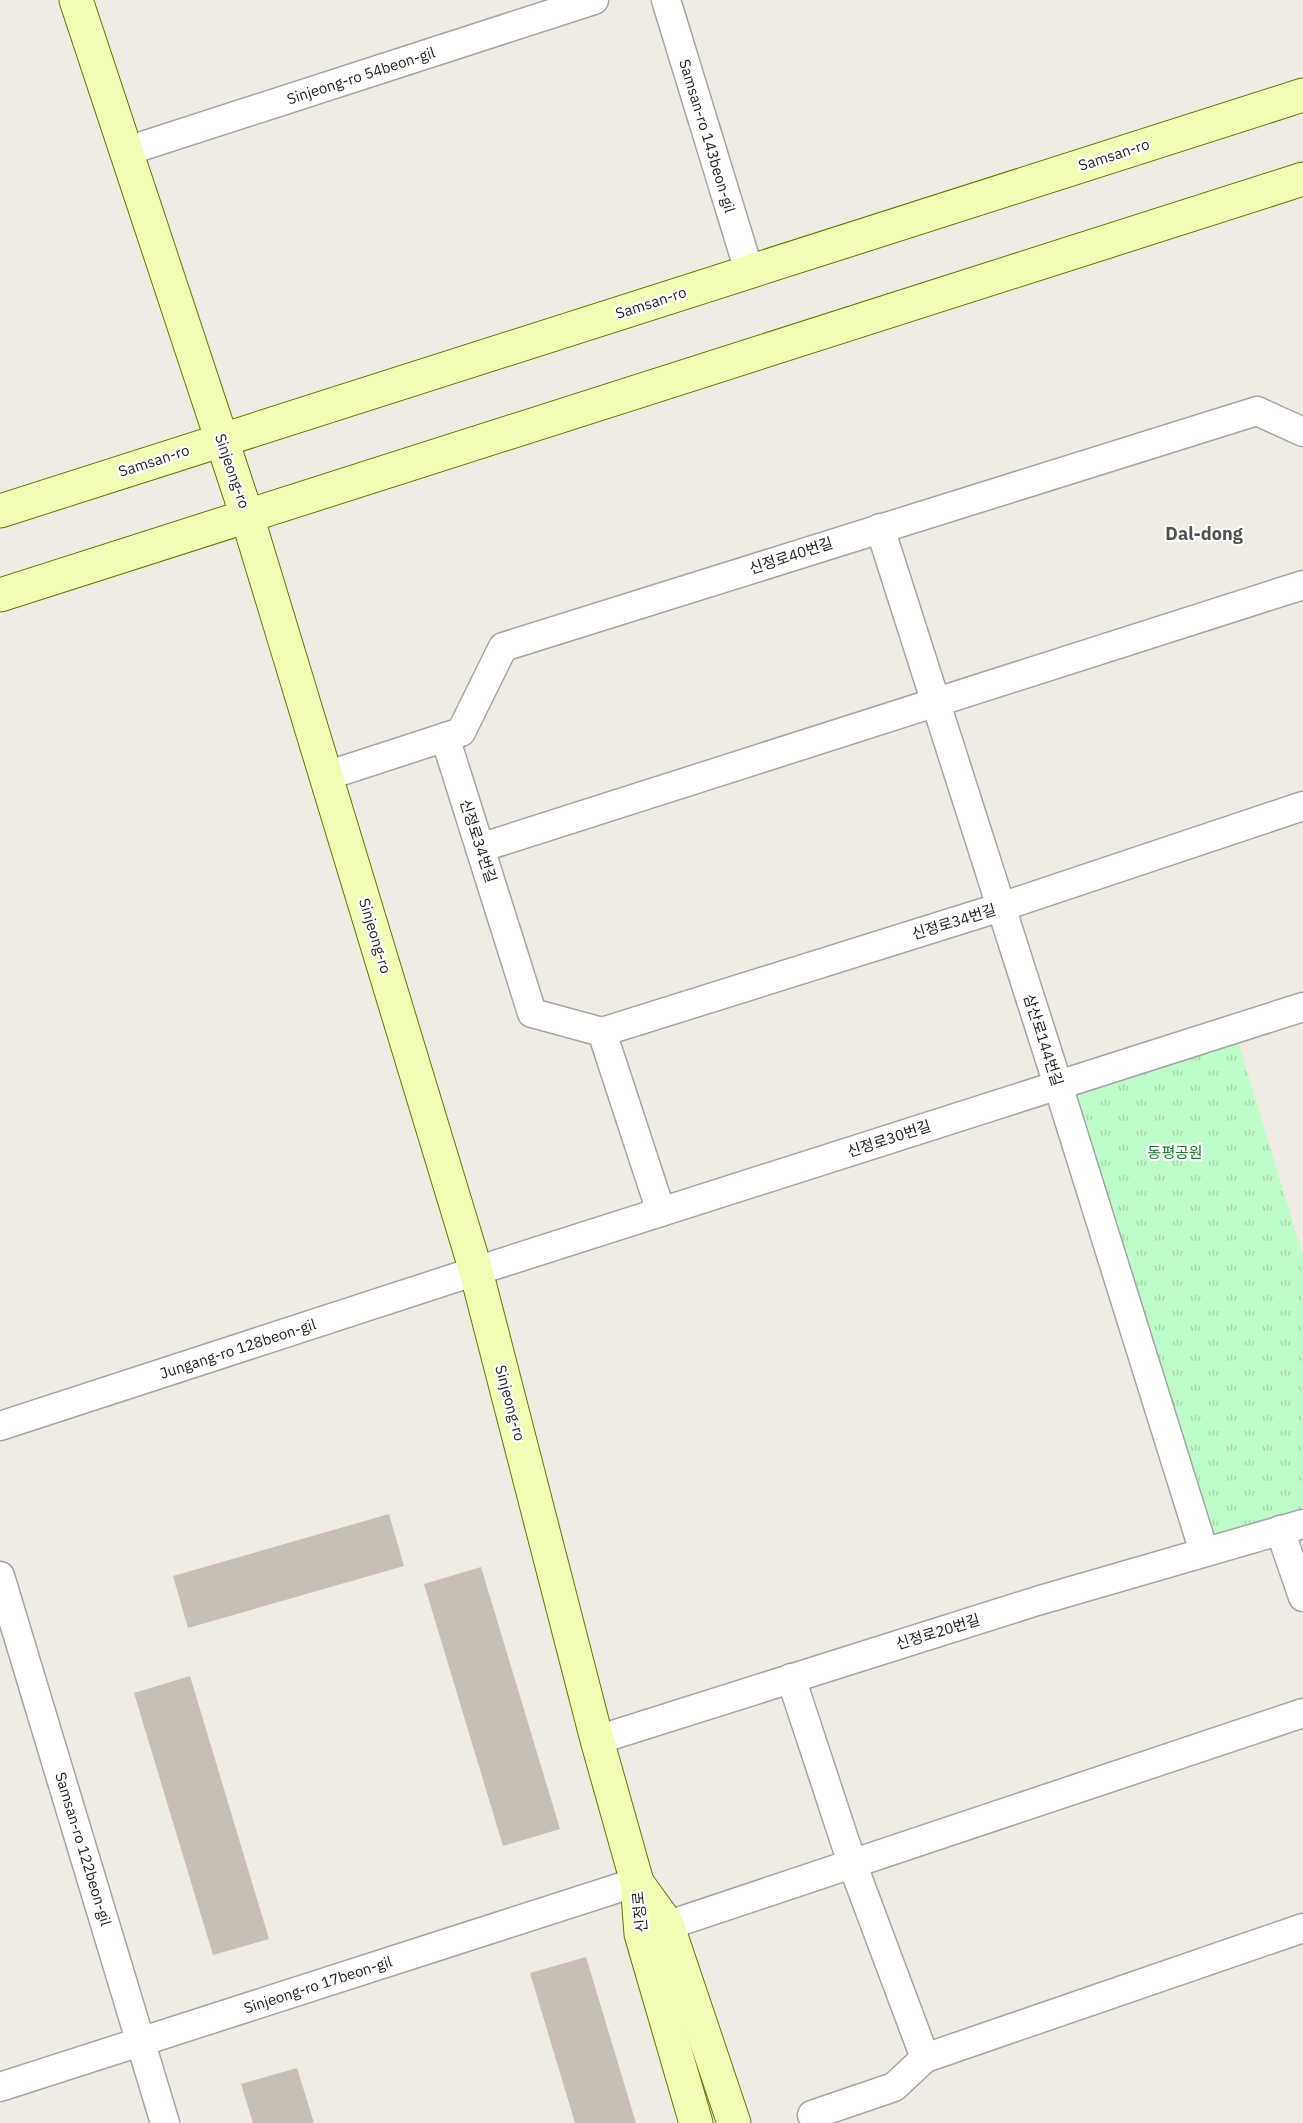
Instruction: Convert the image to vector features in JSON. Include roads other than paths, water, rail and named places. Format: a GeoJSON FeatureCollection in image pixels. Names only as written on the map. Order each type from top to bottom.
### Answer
{"type":"FeatureCollection","features":[{"type":"Feature","properties":{"kind":"main road","name":"Sinjeong-ro"},"geometry":{"type":"LineString","coordinates":[[76,0],[247,516],[476,1272],[597,1740],[637,1882]]}},
{"type":"Feature","properties":{"kind":"main road","name":"Samsan-ro"},"geometry":{"type":"LineString","coordinates":[[0,511],[1303,95]]}},
{"type":"Feature","properties":{"kind":"main road"},"geometry":{"type":"LineString","coordinates":[[0,595],[1303,179]]}},
{"type":"Feature","properties":{"kind":"main road","name":"신정로"},"geometry":{"type":"LineString","coordinates":[[637,1882],[734,2123]]}},
{"type":"Feature","properties":{"kind":"main road","name":"신정로"},"geometry":{"type":"LineString","coordinates":[[654,1929],[696,2123]]}},
{"type":"Feature","properties":{"kind":"street","name":"Sinjeong-ro 54beon-gil"},"geometry":{"type":"LineString","coordinates":[[127,151],[594,0]]}},
{"type":"Feature","properties":{"kind":"street","name":"Samsan-ro 143beon-gil"},"geometry":{"type":"LineString","coordinates":[[666,0],[748,272]]}},
{"type":"Feature","properties":{"kind":"street","name":"신정로40번길"},"geometry":{"type":"LineString","coordinates":[[326,776],[461,732],[503,647],[1257,411],[1303,432]]}},
{"type":"Feature","properties":{"kind":"street","name":"삼산로144번길"},"geometry":{"type":"LineString","coordinates":[[880,528],[1204,1552]]}},
{"type":"Feature","properties":{"kind":"street"},"geometry":{"type":"LineString","coordinates":[[480,848],[1303,585]]}},
{"type":"Feature","properties":{"kind":"street","name":"신정로34번길"},"geometry":{"type":"LineString","coordinates":[[445,737],[532,1013],[602,1032],[1001,907],[1303,806]]}},
{"type":"Feature","properties":{"kind":"street","name":"신정로30번길"},"geometry":{"type":"LineString","coordinates":[[476,1272],[1303,1007]]}},
{"type":"Feature","properties":{"kind":"street"},"geometry":{"type":"LineString","coordinates":[[602,1032],[662,1212]]}},
{"type":"Feature","properties":{"kind":"street","name":"Jungang-ro 128beon-gil"},"geometry":{"type":"LineString","coordinates":[[0,1426],[476,1272]]}},
{"type":"Feature","properties":{"kind":"street"},"geometry":{"type":"LineString","coordinates":[[1292,1527],[1303,1597]]}},
{"type":"Feature","properties":{"kind":"street","name":"신정로20번길"},"geometry":{"type":"LineString","coordinates":[[597,1740],[1037,1601],[1292,1527]]}},
{"type":"Feature","properties":{"kind":"street","name":"Samsan-ro 122beon-gil"},"geometry":{"type":"LineString","coordinates":[[0,1576],[165,2123]]}},
{"type":"Feature","properties":{"kind":"street"},"geometry":{"type":"LineString","coordinates":[[791,1678],[852,1863],[925,2058]]}},
{"type":"Feature","properties":{"kind":"street"},"geometry":{"type":"LineString","coordinates":[[654,1929],[1303,1713]]}},
{"type":"Feature","properties":{"kind":"street","name":"Sinjeong-ro 17beon-gil"},"geometry":{"type":"LineString","coordinates":[[0,2086],[141,2043],[637,1882]]}},
{"type":"Feature","properties":{"kind":"street"},"geometry":{"type":"LineString","coordinates":[[812,2115],[894,2087],[925,2058],[1303,1928]]}},
{"type":"Feature","properties":{"kind":"district","name":"Dal-dong"},"geometry":{"type":"Point","coordinates":[1204,534]}},
{"type":"Feature","properties":{"kind":"park label","name":"동평공원"},"geometry":{"type":"Point","coordinates":[1175,1153]}}]}
